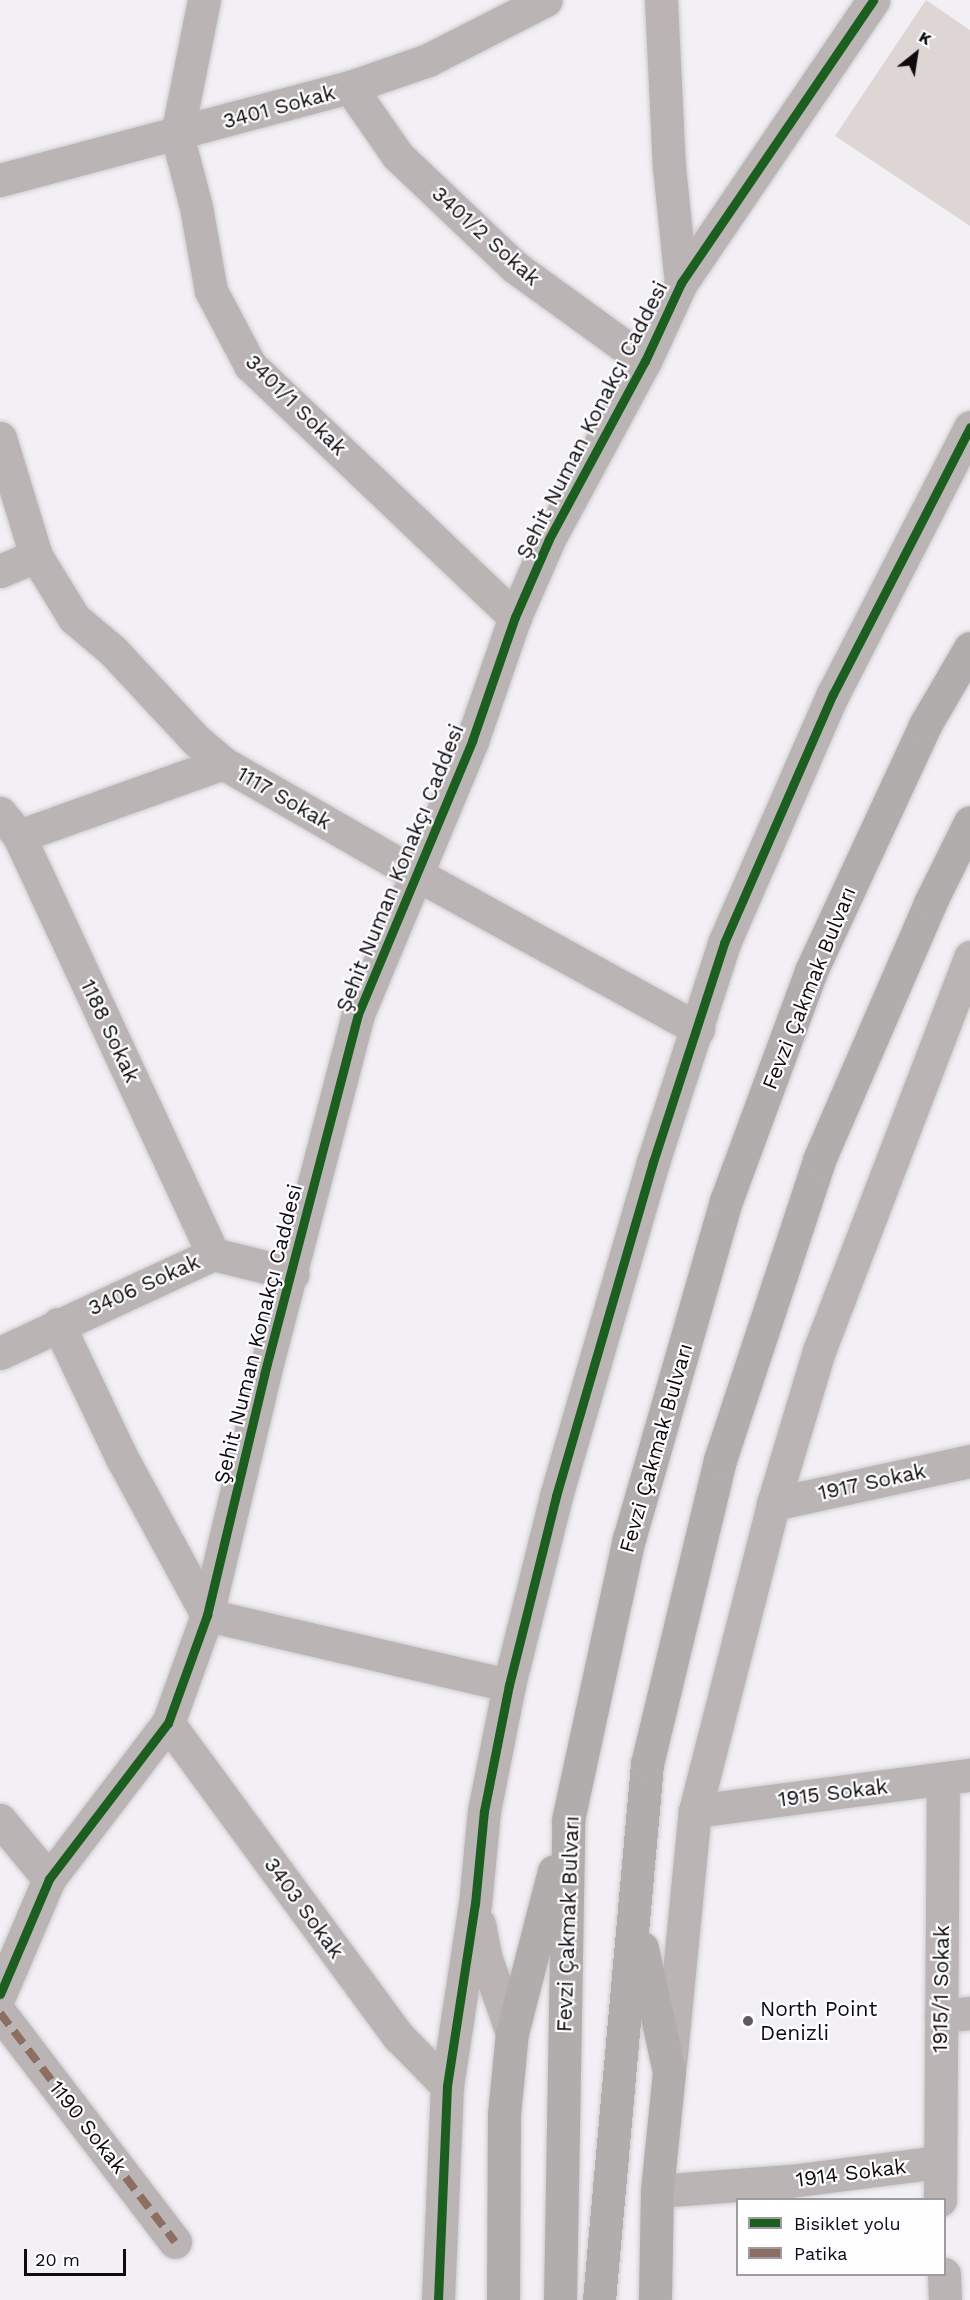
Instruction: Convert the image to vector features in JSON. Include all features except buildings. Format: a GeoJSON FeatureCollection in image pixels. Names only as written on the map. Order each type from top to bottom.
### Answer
{"type":"FeatureCollection","features":[{"type":"Feature","properties":{"kind":"main road","name":"Fevzi Çakmak Bulvarı"},"geometry":{"type":"LineString","coordinates":[[560,2300],[568,1820],[629,1539],[726,1201],[811,971],[925,725],[970,648]]}},
{"type":"Feature","properties":{"kind":"main road"},"geometry":{"type":"LineString","coordinates":[[599,2300],[647,1764],[720,1460],[819,1160],[930,903],[970,822]]}},
{"type":"Feature","properties":{"kind":"main road"},"geometry":{"type":"LineString","coordinates":[[503,2300],[504,2114],[512,2033],[568,1820]]}},
{"type":"Feature","properties":{"kind":"main road"},"geometry":{"type":"LineString","coordinates":[[635,1918],[669,2072],[657,2191],[655,2300]]}},
{"type":"Feature","properties":{"kind":"street"},"geometry":{"type":"LineString","coordinates":[[177,135],[204,0]]}},
{"type":"Feature","properties":{"kind":"street","name":"3401 Sokak"},"geometry":{"type":"LineString","coordinates":[[0,180],[177,135],[350,87],[428,60],[546,0]]}},
{"type":"Feature","properties":{"kind":"street"},"geometry":{"type":"LineString","coordinates":[[661,0],[669,167],[681,284]]}},
{"type":"Feature","properties":{"kind":"street","name":"Şehit Numan Konakçı Caddesi"},"geometry":{"type":"LineString","coordinates":[[0,1994],[50,1879],[168,1723],[207,1616],[264,1375],[293,1274],[358,1014],[472,741],[515,617],[549,539],[645,362],[681,284],[873,0]]}},
{"type":"Feature","properties":{"kind":"street","name":"3401/2 Sokak"},"geometry":{"type":"LineString","coordinates":[[350,87],[398,156],[515,267],[645,362]]}},
{"type":"Feature","properties":{"kind":"street","name":"3401/1 Sokak"},"geometry":{"type":"LineString","coordinates":[[177,135],[196,207],[212,291],[250,365],[515,617]]}},
{"type":"Feature","properties":{"kind":"street"},"geometry":{"type":"LineString","coordinates":[[438,2300],[447,2086],[475,1904],[484,1811],[509,1685],[556,1496],[653,1162],[724,943],[833,694],[970,427]]}},
{"type":"Feature","properties":{"kind":"street","name":"1117 Sokak"},"geometry":{"type":"LineString","coordinates":[[0,438],[36,556],[74,618],[223,763],[416,874],[698,1029]]}},
{"type":"Feature","properties":{"kind":"street"},"geometry":{"type":"LineString","coordinates":[[0,571],[36,556]]}},
{"type":"Feature","properties":{"kind":"street"},"geometry":{"type":"LineString","coordinates":[[10,824],[223,763]]}},
{"type":"Feature","properties":{"kind":"street","name":"1188 Sokak"},"geometry":{"type":"LineString","coordinates":[[10,824],[213,1254]]}},
{"type":"Feature","properties":{"kind":"street"},"geometry":{"type":"LineString","coordinates":[[669,2072],[695,1811],[773,1504],[819,1351],[968,968]]}},
{"type":"Feature","properties":{"kind":"street","name":"3406 Sokak"},"geometry":{"type":"LineString","coordinates":[[0,1353],[58,1324],[213,1254],[293,1274]]}},
{"type":"Feature","properties":{"kind":"street"},"geometry":{"type":"LineString","coordinates":[[58,1324],[123,1460],[207,1616],[509,1685]]}},
{"type":"Feature","properties":{"kind":"street","name":"1917 Sokak"},"geometry":{"type":"LineString","coordinates":[[773,1504],[970,1461]]}},
{"type":"Feature","properties":{"kind":"street","name":"3403 Sokak"},"geometry":{"type":"LineString","coordinates":[[168,1723],[399,2037],[447,2086]]}},
{"type":"Feature","properties":{"kind":"street","name":"1915 Sokak"},"geometry":{"type":"LineString","coordinates":[[695,1811],[956,1777]]}},
{"type":"Feature","properties":{"kind":"street","name":"1915/1 Sokak"},"geometry":{"type":"LineString","coordinates":[[940,2198],[938,2162],[955,2015],[956,1777]]}},
{"type":"Feature","properties":{"kind":"street"},"geometry":{"type":"LineString","coordinates":[[0,1820],[50,1879]]}},
{"type":"Feature","properties":{"kind":"street"},"geometry":{"type":"LineString","coordinates":[[475,1904],[485,1956],[512,2033]]}},
{"type":"Feature","properties":{"kind":"street","name":"1190 Sokak"},"geometry":{"type":"LineString","coordinates":[[0,2013],[176,2241]]}},
{"type":"Feature","properties":{"kind":"street","name":"1914 Sokak"},"geometry":{"type":"LineString","coordinates":[[657,2191],[790,2181],[938,2162]]}},
{"type":"Feature","properties":{"kind":"street"},"geometry":{"type":"LineString","coordinates":[[944,2276],[945,2300]]}},
{"type":"Feature","properties":{"kind":"marked path"},"geometry":{"type":"LineString","coordinates":[[0,2013],[175,2242]]}},
{"type":"Feature","properties":{"kind":"cycle path"},"geometry":{"type":"LineString","coordinates":[[0,1994],[49,1879],[168,1723],[207,1615],[264,1375],[358,1014],[472,741],[515,617],[549,539],[645,361],[681,283],[873,0]]}},
{"type":"Feature","properties":{"kind":"cycle path"},"geometry":{"type":"LineString","coordinates":[[438,2300],[447,2086],[475,1904],[484,1811],[509,1685],[556,1496],[653,1162],[724,943],[833,694],[970,427]]}},
{"type":"Feature","properties":{"kind":"place","name":"North Point Denizli"},"geometry":{"type":"Point","coordinates":[748,2021]}}]}
